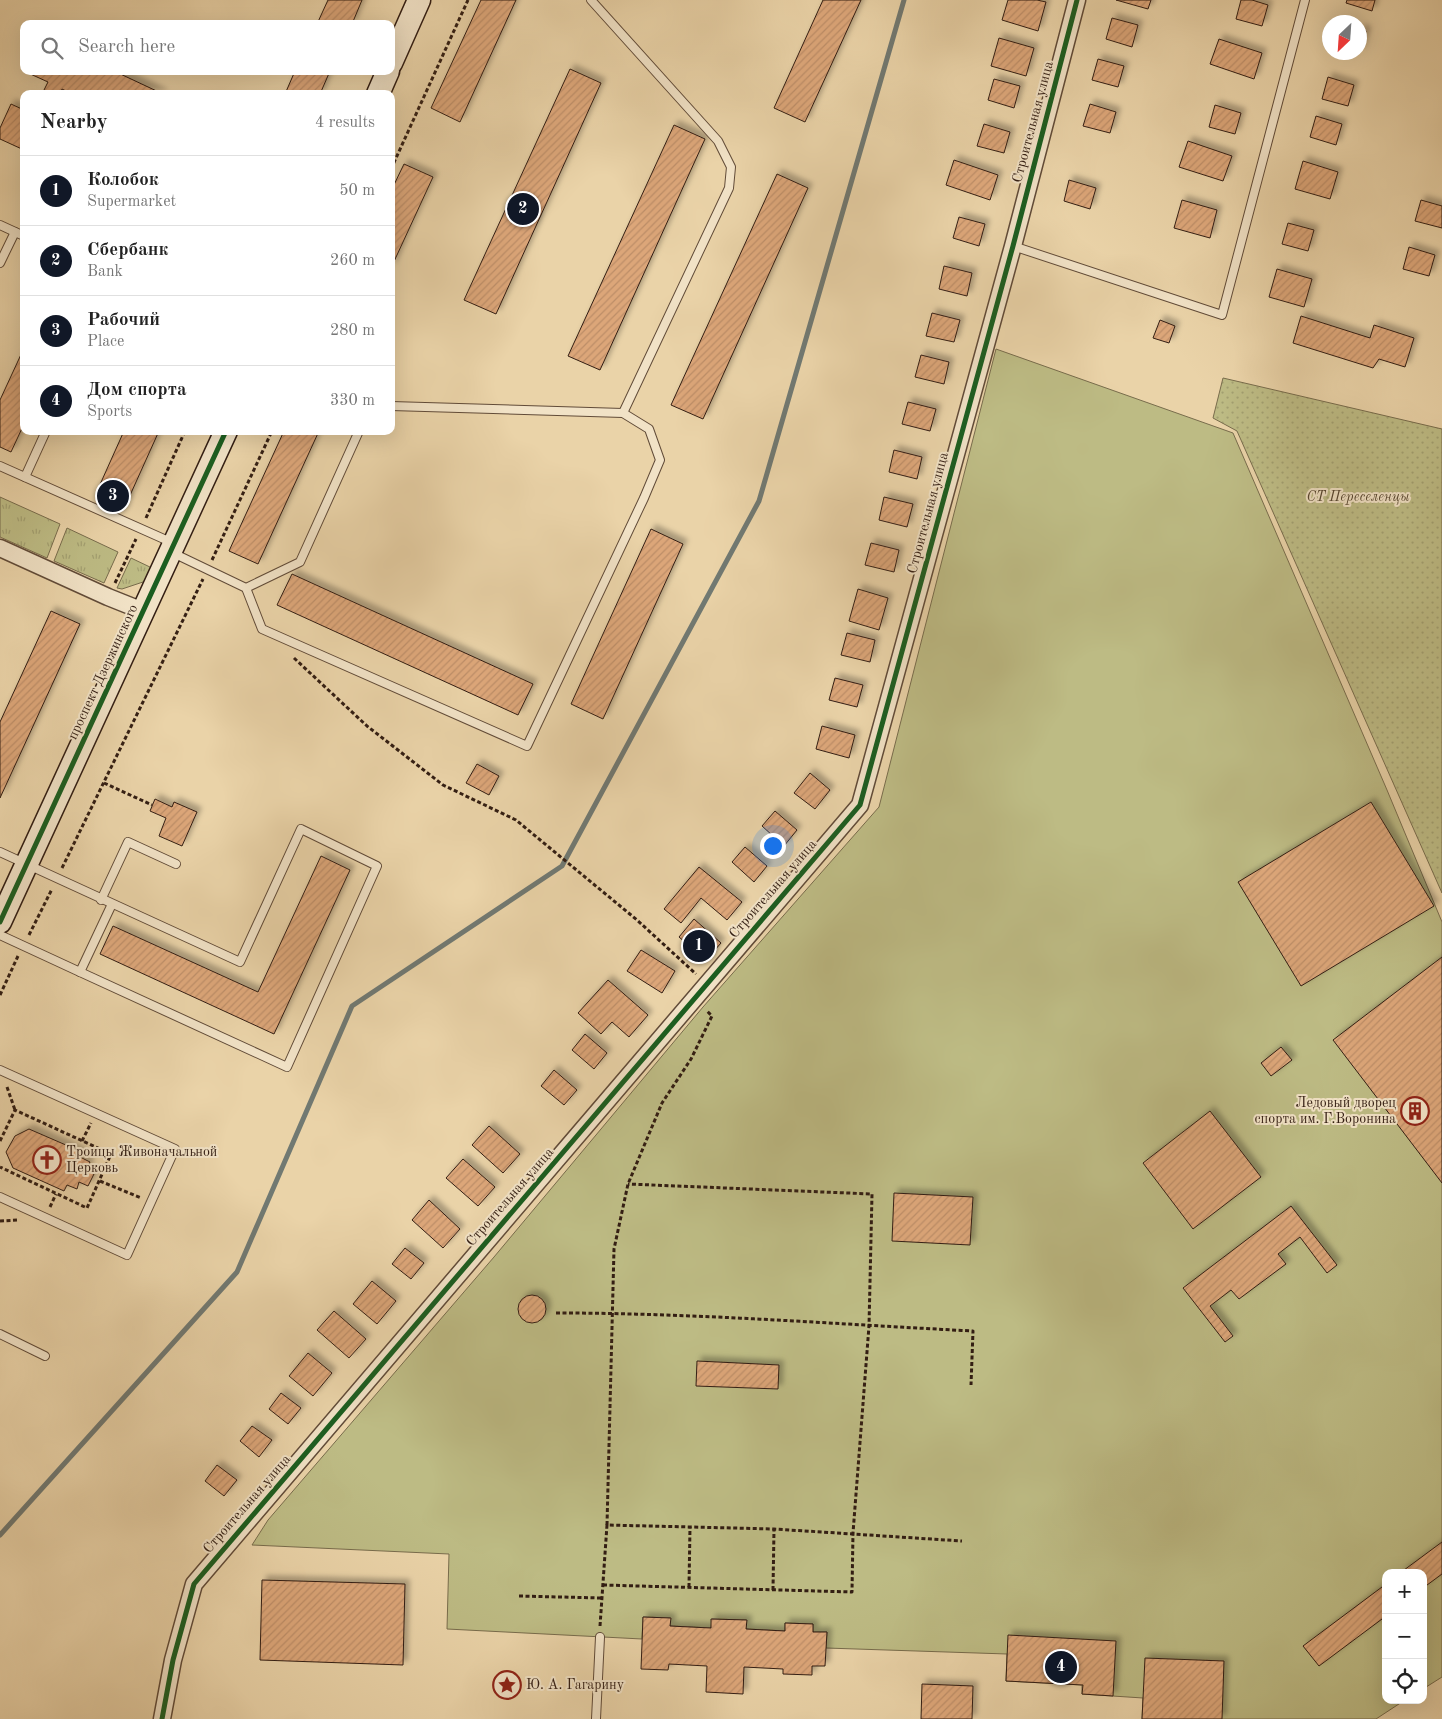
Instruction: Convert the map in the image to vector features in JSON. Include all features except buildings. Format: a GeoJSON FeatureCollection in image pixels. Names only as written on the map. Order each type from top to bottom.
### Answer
{"type":"FeatureCollection","features":[{"type":"Feature","properties":{"kind":"street"},"geometry":{"type":"LineString","coordinates":[[395,54],[419,0]]}},
{"type":"Feature","properties":{"kind":"street","name":"Строительная улица"},"geometry":{"type":"LineString","coordinates":[[162,1719],[173,1660],[194,1584],[860,805],[1013,246],[1077,0]]}},
{"type":"Feature","properties":{"kind":"street"},"geometry":{"type":"LineString","coordinates":[[380,90],[386,75]]}},
{"type":"Feature","properties":{"kind":"street","name":"проспект Дзержинского"},"geometry":{"type":"LineString","coordinates":[[0,922],[224,435]]}},
{"type":"Feature","properties":{"kind":"street"},"geometry":{"type":"LineString","coordinates":[[0,548],[143,611]]}},
{"type":"Feature","properties":{"kind":"lane"},"geometry":{"type":"LineString","coordinates":[[591,0],[718,141],[731,167],[729,188],[623,414]]}},
{"type":"Feature","properties":{"kind":"lane"},"geometry":{"type":"LineString","coordinates":[[1013,246],[1222,315],[1305,0]]}},
{"type":"Feature","properties":{"kind":"lane"},"geometry":{"type":"LineString","coordinates":[[0,224],[20,234]]}},
{"type":"Feature","properties":{"kind":"lane"},"geometry":{"type":"LineString","coordinates":[[0,264],[15,232]]}},
{"type":"Feature","properties":{"kind":"lane"},"geometry":{"type":"LineString","coordinates":[[0,466],[141,529],[207,570],[246,588],[262,629],[527,746],[644,498],[660,460],[649,429],[623,414],[395,406]]}},
{"type":"Feature","properties":{"kind":"lane"},"geometry":{"type":"LineString","coordinates":[[25,477],[44,435]]}},
{"type":"Feature","properties":{"kind":"lane"},"geometry":{"type":"LineString","coordinates":[[246,588],[300,562],[357,435]]}},
{"type":"Feature","properties":{"kind":"lane"},"geometry":{"type":"LineString","coordinates":[[0,852],[101,900],[240,962],[301,829],[376,866],[287,1067],[0,935]]}},
{"type":"Feature","properties":{"kind":"lane"},"geometry":{"type":"LineString","coordinates":[[101,900],[128,842],[176,864]]}},
{"type":"Feature","properties":{"kind":"lane"},"geometry":{"type":"LineString","coordinates":[[80,972],[112,904]]}},
{"type":"Feature","properties":{"kind":"lane"},"geometry":{"type":"LineString","coordinates":[[0,1072],[175,1149],[127,1255],[0,1197]]}},
{"type":"Feature","properties":{"kind":"lane"},"geometry":{"type":"LineString","coordinates":[[0,1334],[45,1356]]}},
{"type":"Feature","properties":{"kind":"lane"},"geometry":{"type":"LineString","coordinates":[[596,1719],[600,1637]]}},
{"type":"Feature","properties":{"kind":"path"},"geometry":{"type":"LineString","coordinates":[[395,160],[468,0]]}},
{"type":"Feature","properties":{"kind":"path"},"geometry":{"type":"LineString","coordinates":[[108,597],[183,435]]}},
{"type":"Feature","properties":{"kind":"path"},"geometry":{"type":"LineString","coordinates":[[0,995],[207,570],[270,435]]}},
{"type":"Feature","properties":{"kind":"path"},"geometry":{"type":"LineString","coordinates":[[290,655],[368,726],[443,785],[516,820],[637,920],[707,984]]}},
{"type":"Feature","properties":{"kind":"path"},"geometry":{"type":"LineString","coordinates":[[104,783],[152,805]]}},
{"type":"Feature","properties":{"kind":"path"},"geometry":{"type":"LineString","coordinates":[[600,1637],[607,1525],[614,1249],[628,1184],[662,1103],[691,1059],[712,1016],[694,999]]}},
{"type":"Feature","properties":{"kind":"path"},"geometry":{"type":"LineString","coordinates":[[0,1072],[15,1110],[111,1154],[87,1208],[0,1167]]}},
{"type":"Feature","properties":{"kind":"path"},"geometry":{"type":"LineString","coordinates":[[0,1141],[15,1110]]}},
{"type":"Feature","properties":{"kind":"path"},"geometry":{"type":"LineString","coordinates":[[82,1141],[96,1113]]}},
{"type":"Feature","properties":{"kind":"path"},"geometry":{"type":"LineString","coordinates":[[100,1181],[150,1202]]}},
{"type":"Feature","properties":{"kind":"path"},"geometry":{"type":"LineString","coordinates":[[603,1585],[852,1592],[853,1533],[869,1326],[872,1194],[628,1184]]}},
{"type":"Feature","properties":{"kind":"path"},"geometry":{"type":"LineString","coordinates":[[556,1313],[613,1313],[745,1318],[973,1331],[971,1385]]}},
{"type":"Feature","properties":{"kind":"path"},"geometry":{"type":"LineString","coordinates":[[607,1525],[774,1529],[962,1541]]}},
{"type":"Feature","properties":{"kind":"path"},"geometry":{"type":"LineString","coordinates":[[689,1587],[690,1527]]}},
{"type":"Feature","properties":{"kind":"path"},"geometry":{"type":"LineString","coordinates":[[773,1590],[774,1529]]}},
{"type":"Feature","properties":{"kind":"path"},"geometry":{"type":"LineString","coordinates":[[518,1596],[602,1598]]}},
{"type":"Feature","properties":{"kind":"green space"},"geometry":{"type":"Polygon","coordinates":[[[996,349],[1233,433],[1442,922],[1442,1677],[1427,1686],[1427,1569],[1382,1569],[1382,1704],[1399,1704],[1376,1719],[1142,1719],[1143,1698],[1082,1694],[1082,1685],[1006,1681],[1007,1654],[826,1648],[827,1632],[813,1632],[813,1624],[785,1623],[785,1631],[746,1629],[746,1620],[712,1619],[711,1628],[670,1626],[670,1618],[643,1617],[642,1639],[447,1629],[449,1554],[252,1545],[268,1520],[494,1257],[703,1007],[879,807],[996,349]]]}},
{"type":"Feature","properties":{"kind":"green space","name":"СТ Переселенцы"},"geometry":{"type":"Polygon","coordinates":[[[1223,378],[1442,429],[1442,893],[1237,431],[1213,418],[1223,378]]]}},
{"type":"Feature","properties":{"kind":"green space"},"geometry":{"type":"Polygon","coordinates":[[[0,497],[60,524],[47,558],[0,537],[0,497]]]}},
{"type":"Feature","properties":{"kind":"green space"},"geometry":{"type":"Polygon","coordinates":[[[67,528],[118,552],[104,583],[54,561],[67,528]]]}},
{"type":"Feature","properties":{"kind":"green space"},"geometry":{"type":"Polygon","coordinates":[[[131,558],[152,568],[146,581],[122,589],[117,588],[131,558]]]}},
{"type":"Feature","properties":{"kind":"waterway"},"geometry":{"type":"LineString","coordinates":[[0,1535],[237,1272],[352,1006],[562,866],[759,501],[904,0]]}},
{"type":"Feature","properties":{"kind":"cycle path"},"geometry":{"type":"LineString","coordinates":[[162,1719],[173,1660],[194,1584],[860,805],[1013,246],[1077,0]]}},
{"type":"Feature","properties":{"kind":"cycle path"},"geometry":{"type":"LineString","coordinates":[[0,922],[224,435]]}},
{"type":"Feature","properties":{"kind":"place","name":"Сбербанк"},"geometry":{"type":"Point","coordinates":[523,209]}},
{"type":"Feature","properties":{"kind":"place","name":"Рабочий"},"geometry":{"type":"Point","coordinates":[113,496]}},
{"type":"Feature","properties":{"kind":"place","name":"Колобок"},"geometry":{"type":"Point","coordinates":[699,946]}},
{"type":"Feature","properties":{"kind":"place","name":"Ледовый дворец спорта им. Г.Воронина"},"geometry":{"type":"Point","coordinates":[1415,1111]}},
{"type":"Feature","properties":{"kind":"place","name":"Троицы Живоначальной Церковь"},"geometry":{"type":"Point","coordinates":[47,1160]}},
{"type":"Feature","properties":{"kind":"place","name":"Дом спорта"},"geometry":{"type":"Point","coordinates":[1061,1667]}},
{"type":"Feature","properties":{"kind":"place","name":"Ю. А. Гагарину"},"geometry":{"type":"Point","coordinates":[507,1685]}}]}
